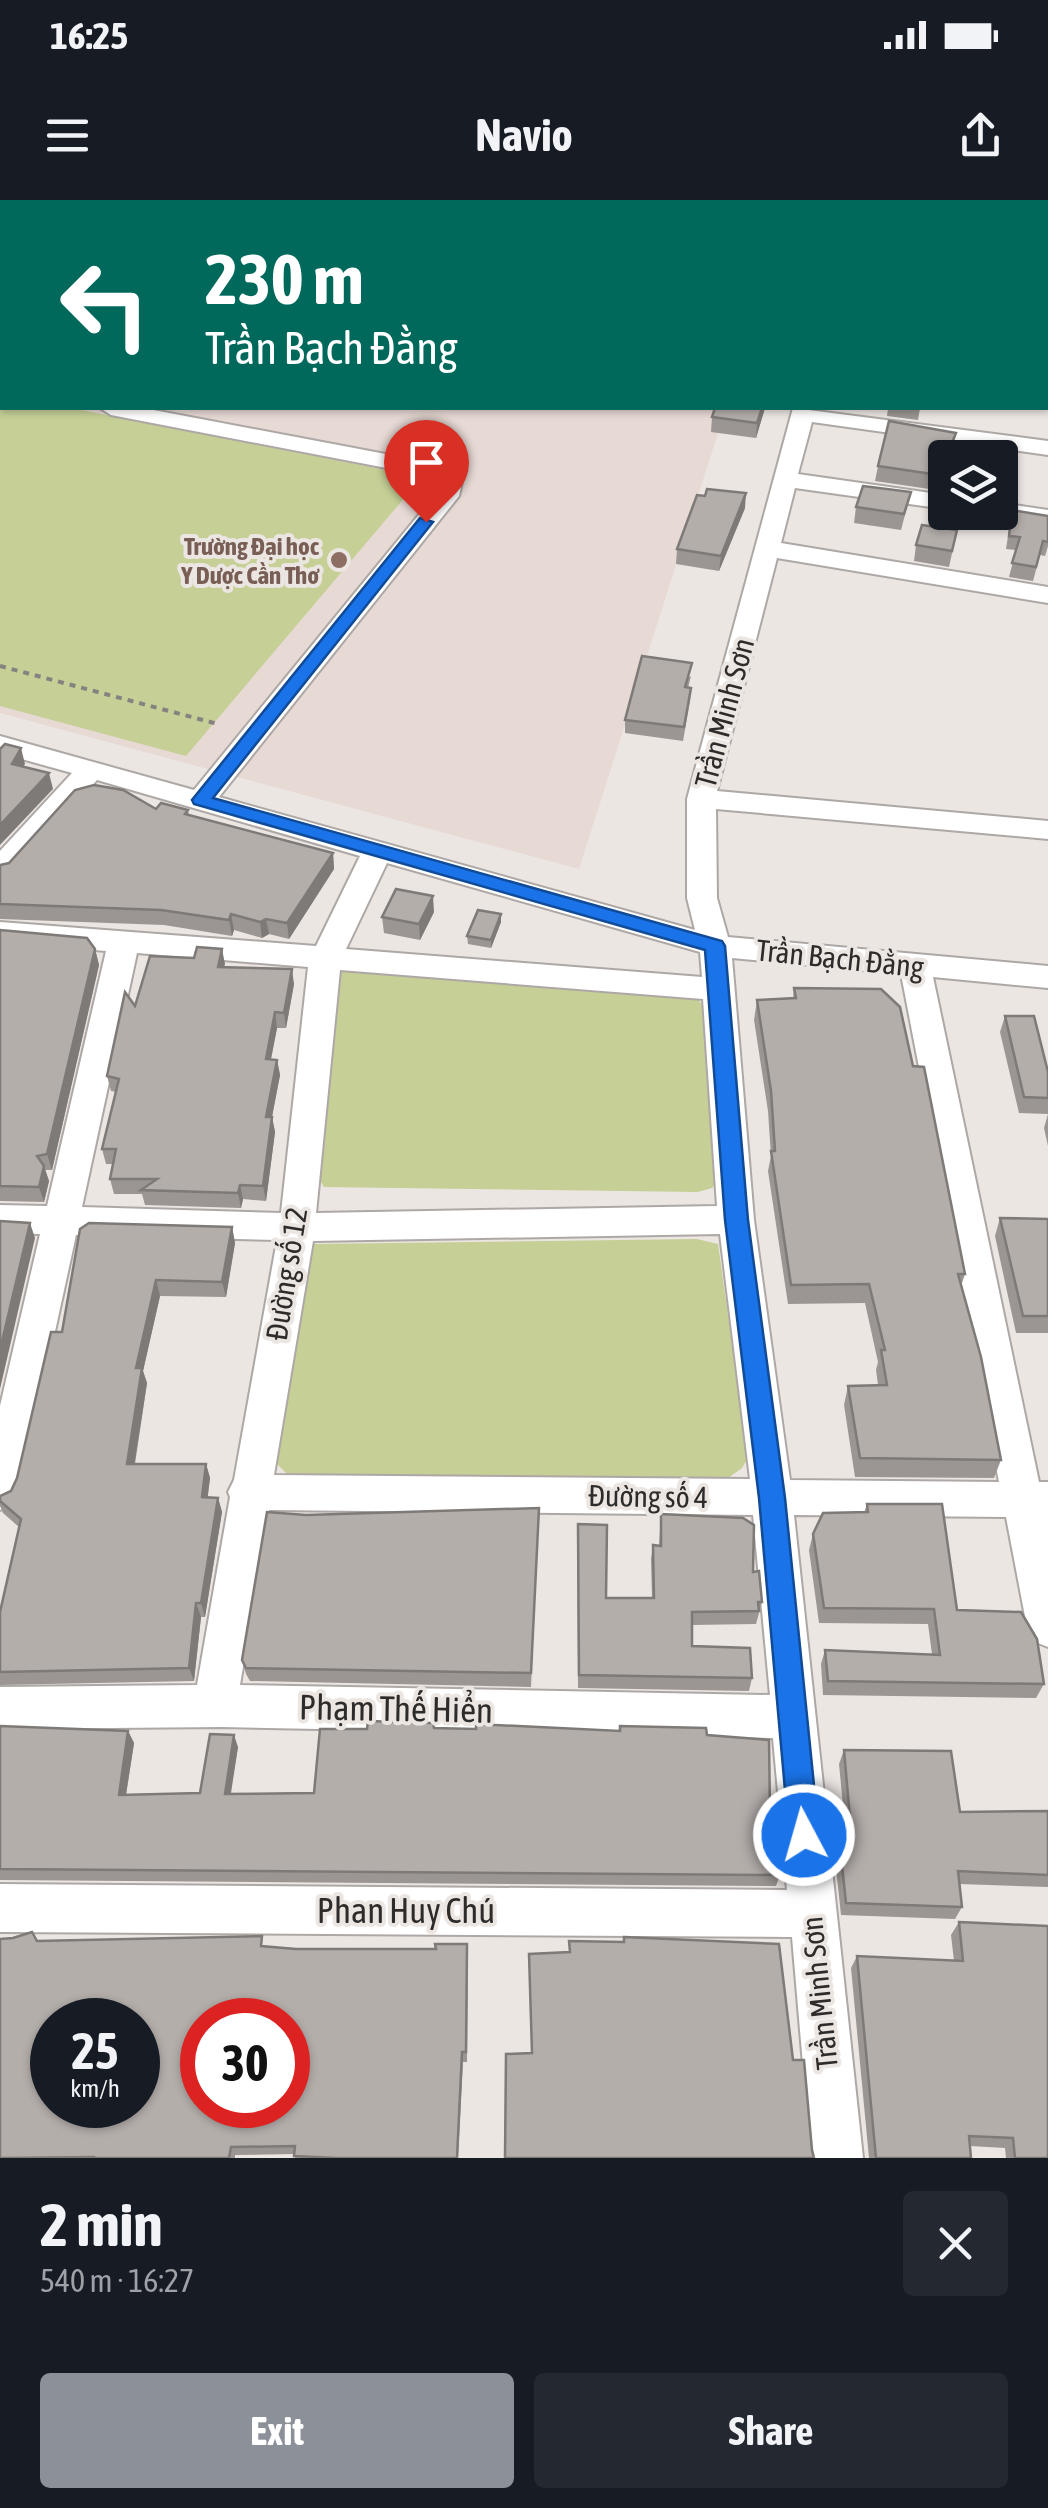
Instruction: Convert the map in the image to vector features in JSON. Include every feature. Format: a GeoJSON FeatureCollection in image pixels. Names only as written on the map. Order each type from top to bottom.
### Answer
{"type":"FeatureCollection","features":[{"type":"Feature","properties":{"kind":"street"},"geometry":{"type":"LineString","coordinates":[[136,410],[199,415],[434,470],[446,475],[451,483],[450,490],[201,800]]}},
{"type":"Feature","properties":{"kind":"street"},"geometry":{"type":"LineString","coordinates":[[803,411],[1048,448]]}},
{"type":"Feature","properties":{"kind":"street","name":"Trần Minh Sơn"},"geometry":{"type":"LineString","coordinates":[[803,411],[770,549],[701,798],[702,898],[714,946],[736,1220],[772,1498],[837,2158]]}},
{"type":"Feature","properties":{"kind":"street"},"geometry":{"type":"LineString","coordinates":[[788,480],[928,500]]}},
{"type":"Feature","properties":{"kind":"street"},"geometry":{"type":"LineString","coordinates":[[1018,513],[1048,517]]}},
{"type":"Feature","properties":{"kind":"street"},"geometry":{"type":"LineString","coordinates":[[770,549],[1048,595]]}},
{"type":"Feature","properties":{"kind":"street","name":"Trần Bạch Đằng"},"geometry":{"type":"LineString","coordinates":[[0,744],[714,946],[1048,978]]}},
{"type":"Feature","properties":{"kind":"street"},"geometry":{"type":"LineString","coordinates":[[0,869],[91,770]]}},
{"type":"Feature","properties":{"kind":"street"},"geometry":{"type":"LineString","coordinates":[[701,798],[1048,830]]}},
{"type":"Feature","properties":{"kind":"street","name":"Đường số 12"},"geometry":{"type":"LineString","coordinates":[[222,1706],[216,1699],[248,1492],[297,1227],[325,960],[378,850]]}},
{"type":"Feature","properties":{"kind":"street"},"geometry":{"type":"LineString","coordinates":[[0,932],[718,989]]}},
{"type":"Feature","properties":{"kind":"street"},"geometry":{"type":"LineString","coordinates":[[0,1492],[124,942]]}},
{"type":"Feature","properties":{"kind":"street"},"geometry":{"type":"LineString","coordinates":[[914,966],[1035,1499],[1048,1627]]}},
{"type":"Feature","properties":{"kind":"street"},"geometry":{"type":"LineString","coordinates":[[0,1219],[297,1227],[736,1220]]}},
{"type":"Feature","properties":{"kind":"street","name":"Đường số 4"},"geometry":{"type":"LineString","coordinates":[[248,1492],[1035,1499]]}},
{"type":"Feature","properties":{"kind":"street","name":"Phạm Thế Hiển"},"geometry":{"type":"LineString","coordinates":[[0,1708],[222,1706],[792,1717]]}},
{"type":"Feature","properties":{"kind":"street","name":"Phan Huy Chú"},"geometry":{"type":"LineString","coordinates":[[0,1908],[812,1914]]}},
{"type":"Feature","properties":{"kind":"path"},"geometry":{"type":"LineString","coordinates":[[0,666],[218,724]]}},
{"type":"Feature","properties":{"kind":"shaded area","name":"Trường Đại học Y Dược Cần Thơ"},"geometry":{"type":"Polygon","coordinates":[[[0,410],[725,410],[579,869],[0,713],[0,410]]]}},
{"type":"Feature","properties":{"kind":"green space"},"geometry":{"type":"Polygon","coordinates":[[[0,410],[81,410],[422,477],[186,756],[0,706],[0,410]]]}},
{"type":"Feature","properties":{"kind":"green space"},"geometry":{"type":"Polygon","coordinates":[[[341,965],[698,999],[704,1008],[720,1177],[712,1188],[698,1192],[324,1187],[316,1173],[332,979],[341,965]]]}},
{"type":"Feature","properties":{"kind":"green space"},"geometry":{"type":"Polygon","coordinates":[[[697,1239],[718,1244],[748,1458],[728,1478],[287,1474],[275,1462],[314,1244],[697,1239]]]}},
{"type":"Feature","properties":{"kind":"building"},"geometry":{"type":"Polygon","coordinates":[[[714,410],[761,410],[757,423],[712,417],[714,410]]]}},
{"type":"Feature","properties":{"kind":"building"},"geometry":{"type":"Polygon","coordinates":[[[889,421],[956,433],[953,440],[928,440],[928,473],[878,466],[889,421]]]}},
{"type":"Feature","properties":{"kind":"building"},"geometry":{"type":"Polygon","coordinates":[[[863,486],[911,492],[904,514],[856,507],[863,486]]]}},
{"type":"Feature","properties":{"kind":"building"},"geometry":{"type":"Polygon","coordinates":[[[707,489],[746,493],[721,556],[677,549],[697,495],[705,496],[707,489]]]}},
{"type":"Feature","properties":{"kind":"building"},"geometry":{"type":"Polygon","coordinates":[[[1018,511],[1048,516],[1048,542],[1043,541],[1036,567],[1012,563],[1020,537],[1009,536],[1010,530],[1018,530],[1018,511]]]}},
{"type":"Feature","properties":{"kind":"building"},"geometry":{"type":"Polygon","coordinates":[[[922,525],[928,526],[928,530],[957,530],[952,551],[916,545],[922,525]]]}},
{"type":"Feature","properties":{"kind":"building"},"geometry":{"type":"Polygon","coordinates":[[[642,656],[692,663],[685,687],[691,688],[684,727],[625,720],[642,656]]]}},
{"type":"Feature","properties":{"kind":"building"},"geometry":{"type":"Polygon","coordinates":[[[5,744],[21,748],[12,764],[49,773],[0,825],[0,749],[5,744]]]}},
{"type":"Feature","properties":{"kind":"building"},"geometry":{"type":"Polygon","coordinates":[[[94,785],[123,790],[156,809],[161,803],[188,810],[185,814],[333,853],[287,923],[266,919],[260,922],[231,914],[229,920],[161,910],[0,904],[0,865],[9,863],[75,790],[94,785]]]}},
{"type":"Feature","properties":{"kind":"building"},"geometry":{"type":"Polygon","coordinates":[[[396,889],[433,896],[419,924],[382,917],[396,889]]]}},
{"type":"Feature","properties":{"kind":"building"},"geometry":{"type":"Polygon","coordinates":[[[478,910],[501,914],[491,940],[467,936],[478,910]]]}},
{"type":"Feature","properties":{"kind":"building"},"geometry":{"type":"Polygon","coordinates":[[[0,930],[87,938],[95,949],[47,1154],[37,1156],[44,1166],[39,1187],[0,1186],[0,930]]]}},
{"type":"Feature","properties":{"kind":"building"},"geometry":{"type":"Polygon","coordinates":[[[197,947],[222,949],[218,967],[292,969],[284,1013],[275,1012],[266,1059],[277,1060],[266,1117],[272,1117],[263,1186],[240,1185],[238,1193],[141,1190],[157,1179],[110,1179],[116,1149],[102,1149],[119,1079],[107,1076],[125,992],[135,1006],[150,956],[194,958],[197,947]]]}},
{"type":"Feature","properties":{"kind":"building"},"geometry":{"type":"Polygon","coordinates":[[[794,988],[881,989],[900,1007],[913,1066],[924,1067],[965,1274],[958,1274],[981,1357],[1001,1460],[860,1458],[848,1386],[887,1385],[881,1350],[885,1350],[869,1284],[791,1285],[771,1151],[775,1151],[771,1091],[757,1000],[796,998],[794,988]]]}},
{"type":"Feature","properties":{"kind":"building"},"geometry":{"type":"Polygon","coordinates":[[[1005,1016],[1034,1016],[1048,1072],[1048,1098],[1024,1097],[1005,1016]]]}},
{"type":"Feature","properties":{"kind":"building"},"geometry":{"type":"Polygon","coordinates":[[[1000,1218],[1048,1219],[1048,1316],[1023,1316],[1000,1218]]]}},
{"type":"Feature","properties":{"kind":"building"},"geometry":{"type":"Polygon","coordinates":[[[0,1221],[30,1223],[0,1350],[0,1221]]]}},
{"type":"Feature","properties":{"kind":"building"},"geometry":{"type":"Polygon","coordinates":[[[89,1223],[232,1227],[222,1282],[156,1280],[136,1368],[142,1368],[127,1464],[206,1464],[202,1497],[218,1498],[201,1603],[196,1603],[189,1668],[0,1672],[0,1612],[21,1519],[0,1501],[0,1496],[11,1491],[17,1478],[51,1332],[62,1332],[80,1229],[89,1223]]]}},
{"type":"Feature","properties":{"kind":"building"},"geometry":{"type":"Polygon","coordinates":[[[867,1504],[942,1504],[957,1610],[1021,1612],[1037,1639],[1044,1684],[828,1681],[825,1650],[940,1655],[934,1609],[824,1608],[813,1534],[823,1513],[868,1512],[867,1504]]]}},
{"type":"Feature","properties":{"kind":"building"},"geometry":{"type":"Polygon","coordinates":[[[539,1508],[531,1673],[246,1668],[242,1660],[267,1512],[306,1515],[539,1508]]]}},
{"type":"Feature","properties":{"kind":"building"},"geometry":{"type":"Polygon","coordinates":[[[661,1514],[743,1518],[754,1525],[753,1572],[759,1571],[759,1611],[692,1612],[692,1646],[750,1648],[752,1678],[579,1675],[578,1524],[607,1525],[606,1598],[654,1598],[653,1545],[661,1546],[661,1514]]]}},
{"type":"Feature","properties":{"kind":"building"},"geometry":{"type":"Polygon","coordinates":[[[368,1721],[476,1729],[476,1724],[620,1731],[620,1726],[706,1728],[707,1735],[769,1740],[770,1811],[777,1813],[780,1875],[0,1869],[0,1726],[128,1731],[119,1795],[200,1793],[210,1734],[234,1735],[225,1794],[314,1793],[320,1729],[367,1729],[368,1721]]]}},
{"type":"Feature","properties":{"kind":"building"},"geometry":{"type":"Polygon","coordinates":[[[844,1750],[951,1751],[960,1812],[1048,1811],[1048,1875],[958,1871],[962,1907],[846,1903],[837,1818],[837,1814],[850,1818],[844,1750]]]}},
{"type":"Feature","properties":{"kind":"building"},"geometry":{"type":"Polygon","coordinates":[[[959,1922],[1048,1926],[1048,2158],[1015,2158],[1013,2138],[969,2136],[971,2158],[876,2158],[857,1956],[963,1961],[959,1922]]]}},
{"type":"Feature","properties":{"kind":"building"},"geometry":{"type":"Polygon","coordinates":[[[32,1932],[37,1941],[262,1936],[261,1946],[296,1949],[436,1949],[435,1944],[467,1944],[466,2052],[462,2052],[457,2158],[294,2156],[295,2146],[231,2147],[229,2158],[0,2158],[0,1939],[32,1932]]]}},
{"type":"Feature","properties":{"kind":"building"},"geometry":{"type":"Polygon","coordinates":[[[624,1937],[779,1944],[793,2060],[804,2060],[814,2158],[505,2158],[506,2054],[532,2053],[529,1954],[570,1952],[569,1941],[624,1942],[624,1937]]]}},
{"type":"Feature","properties":{"kind":"place","name":"Trường Đại học Y Dược Cần Thơ"},"geometry":{"type":"Point","coordinates":[339,560]}},
{"type":"Feature","properties":{"kind":"route"},"geometry":{"type":"LineString","coordinates":[[426,522],[201,800],[714,946],[736,1220],[772,1498],[804,1835]]}}]}
